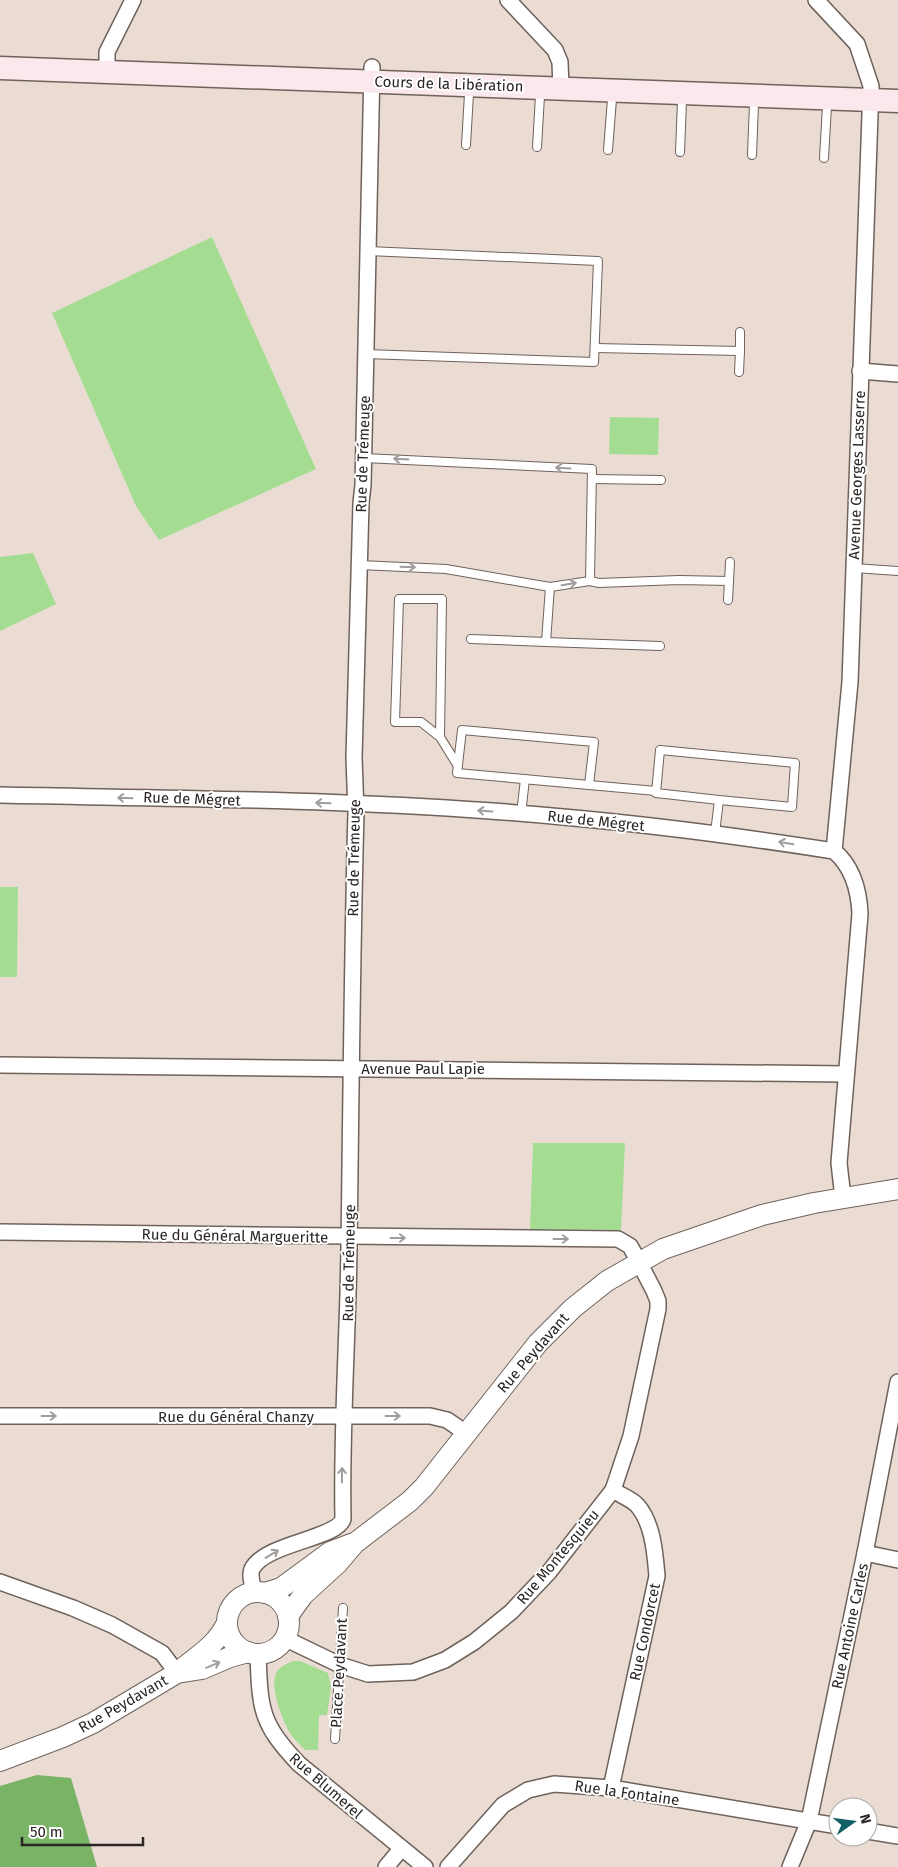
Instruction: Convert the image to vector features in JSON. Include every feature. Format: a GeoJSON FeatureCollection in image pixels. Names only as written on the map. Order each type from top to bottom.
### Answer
{"type":"FeatureCollection","features":[{"type":"Feature","properties":{"kind":"main road","name":"Cours de la Libération"},"geometry":{"type":"LineString","coordinates":[[0,55],[107,65],[372,74],[554,86],[871,93],[898,101]]}},
{"type":"Feature","properties":{"kind":"main road","name":"Cours de la Libération"},"geometry":{"type":"LineString","coordinates":[[0,68],[107,65]]}},
{"type":"Feature","properties":{"kind":"main road","name":"Cours de la Libération"},"geometry":{"type":"LineString","coordinates":[[871,93],[898,86]]}},
{"type":"Feature","properties":{"kind":"street"},"geometry":{"type":"LineString","coordinates":[[107,65],[108,52],[133,0]]}},
{"type":"Feature","properties":{"kind":"street"},"geometry":{"type":"LineString","coordinates":[[508,0],[555,50],[560,62],[554,86]]}},
{"type":"Feature","properties":{"kind":"street"},"geometry":{"type":"LineString","coordinates":[[816,0],[857,44],[871,93]]}},
{"type":"Feature","properties":{"kind":"street","name":"Rue de Trémeuge"},"geometry":{"type":"LineString","coordinates":[[260,1592],[251,1575],[253,1568],[258,1563],[286,1546],[331,1531],[341,1524],[349,1237],[354,758],[364,458],[372,74]]}},
{"type":"Feature","properties":{"kind":"street","name":"Avenue Georges Lasserre"},"geometry":{"type":"LineString","coordinates":[[834,851],[850,682],[871,93]]}},
{"type":"Feature","properties":{"kind":"street"},"geometry":{"type":"LineString","coordinates":[[860,371],[898,374]]}},
{"type":"Feature","properties":{"kind":"street","name":"Rue de Mégret"},"geometry":{"type":"LineString","coordinates":[[0,795],[355,804],[521,814],[715,833],[834,851]]}},
{"type":"Feature","properties":{"kind":"street"},"geometry":{"type":"LineString","coordinates":[[834,851],[843,858],[850,870],[857,887],[859,900],[838,1163],[843,1198]]}},
{"type":"Feature","properties":{"kind":"street","name":"Avenue Paul Lapie"},"geometry":{"type":"LineString","coordinates":[[0,1065],[846,1074]]}},
{"type":"Feature","properties":{"kind":"street","name":"Rue Peydavant"},"geometry":{"type":"LineString","coordinates":[[288,1616],[303,1595],[338,1563],[356,1542],[410,1501],[538,1343],[572,1308],[608,1281],[663,1249],[762,1215],[898,1189]]}},
{"type":"Feature","properties":{"kind":"street","name":"Rue du Général Margueritte"},"geometry":{"type":"LineString","coordinates":[[0,1232],[618,1239],[630,1246],[639,1262]]}},
{"type":"Feature","properties":{"kind":"street","name":"Rue Montesquieu"},"geometry":{"type":"LineString","coordinates":[[284,1638],[340,1665],[368,1674],[413,1672],[438,1663],[474,1642],[511,1612],[549,1572],[613,1490],[631,1436],[658,1309],[658,1301],[654,1290],[639,1262]]}},
{"type":"Feature","properties":{"kind":"street","name":"Rue Antoine Carles"},"geometry":{"type":"LineString","coordinates":[[790,1867],[809,1821],[865,1553],[898,1382]]}},
{"type":"Feature","properties":{"kind":"street","name":"Rue du Général Chanzy"},"geometry":{"type":"LineString","coordinates":[[0,1416],[430,1416],[447,1420],[466,1433]]}},
{"type":"Feature","properties":{"kind":"street","name":"Rue Condorcet"},"geometry":{"type":"LineString","coordinates":[[611,1788],[657,1576],[655,1552],[649,1528],[636,1505],[613,1490]]}},
{"type":"Feature","properties":{"kind":"street","name":"Rue Peydavant"},"geometry":{"type":"LineString","coordinates":[[260,1592],[281,1588],[330,1552],[356,1542]]}},
{"type":"Feature","properties":{"kind":"street"},"geometry":{"type":"LineString","coordinates":[[865,1553],[898,1560]]}},
{"type":"Feature","properties":{"kind":"street"},"geometry":{"type":"LineString","coordinates":[[0,1582],[73,1608],[112,1625],[162,1653],[177,1673],[218,1640],[227,1623]]}},
{"type":"Feature","properties":{"kind":"street"},"geometry":{"type":"LineString","coordinates":[[260,1592],[274,1597],[282,1604],[288,1616],[284,1638],[271,1651],[253,1653],[234,1642],[228,1633],[228,1613],[237,1599],[260,1592]]}},
{"type":"Feature","properties":{"kind":"street","name":"Rue Peydavant"},"geometry":{"type":"LineString","coordinates":[[0,1761],[63,1738],[93,1723],[177,1673],[202,1669],[230,1657],[253,1653]]}},
{"type":"Feature","properties":{"kind":"street","name":"Rue Blumerel"},"geometry":{"type":"LineString","coordinates":[[253,1653],[261,1706],[271,1731],[282,1746],[299,1764],[425,1867]]}},
{"type":"Feature","properties":{"kind":"street","name":"Rue la Fontaine"},"geometry":{"type":"LineString","coordinates":[[448,1867],[503,1805],[528,1790],[554,1784],[611,1788],[828,1824]]}},
{"type":"Feature","properties":{"kind":"street"},"geometry":{"type":"LineString","coordinates":[[878,1833],[898,1836]]}},
{"type":"Feature","properties":{"kind":"street"},"geometry":{"type":"LineString","coordinates":[[386,1867],[401,1849]]}},
{"type":"Feature","properties":{"kind":"lane"},"geometry":{"type":"LineString","coordinates":[[537,147],[554,86]]}},
{"type":"Feature","properties":{"kind":"lane"},"geometry":{"type":"LineString","coordinates":[[466,144],[468,94]]}},
{"type":"Feature","properties":{"kind":"lane"},"geometry":{"type":"LineString","coordinates":[[608,150],[612,99]]}},
{"type":"Feature","properties":{"kind":"lane"},"geometry":{"type":"LineString","coordinates":[[680,152],[682,101]]}},
{"type":"Feature","properties":{"kind":"lane"},"geometry":{"type":"LineString","coordinates":[[752,155],[754,104]]}},
{"type":"Feature","properties":{"kind":"lane"},"geometry":{"type":"LineString","coordinates":[[824,158],[826,106]]}},
{"type":"Feature","properties":{"kind":"lane"},"geometry":{"type":"LineString","coordinates":[[366,354],[594,362],[598,262],[368,251]]}},
{"type":"Feature","properties":{"kind":"lane"},"geometry":{"type":"LineString","coordinates":[[739,372],[740,332]]}},
{"type":"Feature","properties":{"kind":"lane"},"geometry":{"type":"LineString","coordinates":[[595,348],[740,352]]}},
{"type":"Feature","properties":{"kind":"lane"},"geometry":{"type":"LineString","coordinates":[[364,458],[592,469],[590,581]]}},
{"type":"Feature","properties":{"kind":"lane"},"geometry":{"type":"LineString","coordinates":[[592,479],[661,480]]}},
{"type":"Feature","properties":{"kind":"lane"},"geometry":{"type":"LineString","coordinates":[[728,600],[730,562]]}},
{"type":"Feature","properties":{"kind":"lane"},"geometry":{"type":"LineString","coordinates":[[360,566],[446,569],[550,587],[590,581],[599,583],[679,580],[729,581]]}},
{"type":"Feature","properties":{"kind":"lane"},"geometry":{"type":"LineString","coordinates":[[854,568],[898,571]]}},
{"type":"Feature","properties":{"kind":"lane"},"geometry":{"type":"LineString","coordinates":[[546,642],[550,587]]}},
{"type":"Feature","properties":{"kind":"lane"},"geometry":{"type":"LineString","coordinates":[[440,737],[442,599],[398,599],[395,722],[421,722],[440,737],[458,766]]}},
{"type":"Feature","properties":{"kind":"lane"},"geometry":{"type":"LineString","coordinates":[[471,640],[660,646]]}},
{"type":"Feature","properties":{"kind":"lane"},"geometry":{"type":"LineString","coordinates":[[589,785],[594,742],[462,730],[458,773],[589,785],[719,800],[792,807],[795,763],[660,750],[656,792]]}},
{"type":"Feature","properties":{"kind":"lane"},"geometry":{"type":"LineString","coordinates":[[521,814],[525,779]]}},
{"type":"Feature","properties":{"kind":"lane"},"geometry":{"type":"LineString","coordinates":[[715,833],[719,800]]}},
{"type":"Feature","properties":{"kind":"lane","name":"Place Peydavant"},"geometry":{"type":"LineString","coordinates":[[335,1739],[343,1608]]}},
{"type":"Feature","properties":{"kind":"green space"},"geometry":{"type":"Polygon","coordinates":[[[212,237],[316,469],[159,540],[136,506],[52,313],[212,237]]]}},
{"type":"Feature","properties":{"kind":"green space"},"geometry":{"type":"Polygon","coordinates":[[[610,417],[659,418],[658,455],[609,454],[610,417]]]}},
{"type":"Feature","properties":{"kind":"green space"},"geometry":{"type":"Polygon","coordinates":[[[33,553],[56,604],[0,631],[0,557],[33,553]]]}},
{"type":"Feature","properties":{"kind":"green space"},"geometry":{"type":"Polygon","coordinates":[[[0,887],[18,887],[17,977],[0,977],[0,887]]]}},
{"type":"Feature","properties":{"kind":"green space"},"geometry":{"type":"Polygon","coordinates":[[[533,1143],[625,1143],[621,1230],[530,1229],[533,1143]]]}},
{"type":"Feature","properties":{"kind":"green space"},"geometry":{"type":"Polygon","coordinates":[[[293,1661],[300,1661],[328,1673],[331,1687],[327,1715],[319,1715],[318,1750],[305,1750],[294,1738],[284,1722],[277,1702],[274,1683],[275,1675],[284,1665],[293,1661]]]}},
{"type":"Feature","properties":{"kind":"green space"},"geometry":{"type":"Polygon","coordinates":[[[37,1775],[71,1778],[97,1867],[0,1867],[0,1786],[37,1775]]]}}]}
